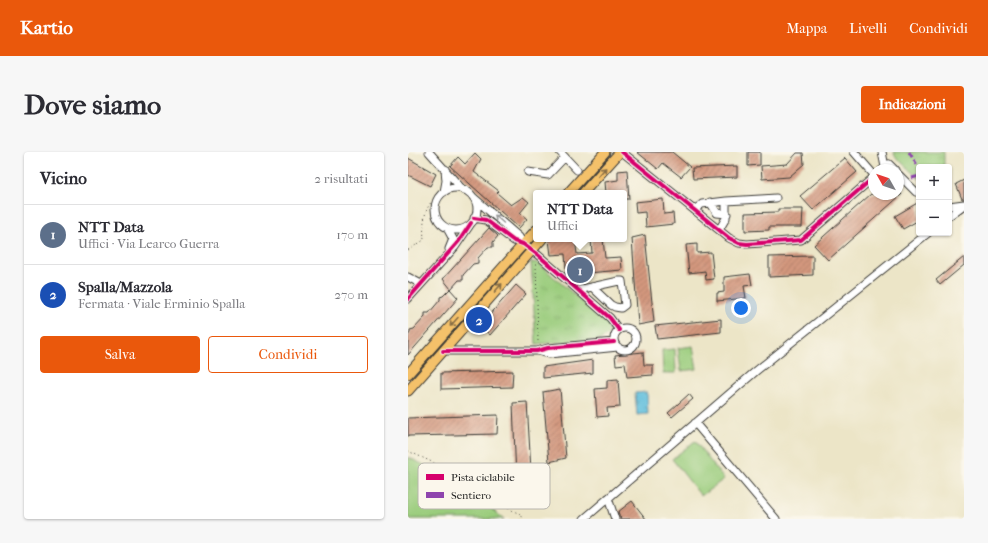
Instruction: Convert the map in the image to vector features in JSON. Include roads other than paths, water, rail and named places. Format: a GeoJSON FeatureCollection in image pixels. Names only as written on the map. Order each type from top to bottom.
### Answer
{"type":"FeatureCollection","features":[{"type":"Feature","properties":{"kind":"main road"},"geometry":{"type":"LineString","coordinates":[[571,190],[605,152]]}},
{"type":"Feature","properties":{"kind":"main road"},"geometry":{"type":"LineString","coordinates":[[586,190],[621,152]]}},
{"type":"Feature","properties":{"kind":"main road"},"geometry":{"type":"LineString","coordinates":[[408,374],[533,233]]}},
{"type":"Feature","properties":{"kind":"main road"},"geometry":{"type":"LineString","coordinates":[[408,391],[539,242]]}},
{"type":"Feature","properties":{"kind":"street"},"geometry":{"type":"LineString","coordinates":[[429,152],[464,190],[516,234],[523,244]]}},
{"type":"Feature","properties":{"kind":"street"},"geometry":{"type":"LineString","coordinates":[[621,152],[734,241],[747,244],[801,240],[868,181]]}},
{"type":"Feature","properties":{"kind":"street"},"geometry":{"type":"LineString","coordinates":[[854,152],[868,169]]}},
{"type":"Feature","properties":{"kind":"street"},"geometry":{"type":"LineString","coordinates":[[882,152],[883,164]]}},
{"type":"Feature","properties":{"kind":"street"},"geometry":{"type":"LineString","coordinates":[[528,172],[548,175],[563,155],[577,170]]}},
{"type":"Feature","properties":{"kind":"street"},"geometry":{"type":"LineString","coordinates":[[441,261],[453,242],[451,234],[438,220],[435,211],[438,199],[444,192],[446,181],[445,169]]}},
{"type":"Feature","properties":{"kind":"street"},"geometry":{"type":"LineString","coordinates":[[904,180],[916,192]]}},
{"type":"Feature","properties":{"kind":"street"},"geometry":{"type":"LineString","coordinates":[[444,192],[454,189],[464,190]]}},
{"type":"Feature","properties":{"kind":"street"},"geometry":{"type":"LineString","coordinates":[[408,299],[459,241],[473,220],[476,207],[472,196]]}},
{"type":"Feature","properties":{"kind":"street"},"geometry":{"type":"LineString","coordinates":[[694,210],[702,204],[710,202],[776,198]]}},
{"type":"Feature","properties":{"kind":"street"},"geometry":{"type":"LineString","coordinates":[[719,230],[725,222],[727,214],[726,201]]}},
{"type":"Feature","properties":{"kind":"street"},"geometry":{"type":"LineString","coordinates":[[710,202],[717,213],[727,214]]}},
{"type":"Feature","properties":{"kind":"street"},"geometry":{"type":"LineString","coordinates":[[952,206],[964,204]]}},
{"type":"Feature","properties":{"kind":"street"},"geometry":{"type":"LineString","coordinates":[[952,214],[964,204]]}},
{"type":"Feature","properties":{"kind":"street"},"geometry":{"type":"LineString","coordinates":[[445,227],[459,230],[473,220],[486,220],[514,241],[523,244],[532,250],[610,318],[619,330]]}},
{"type":"Feature","properties":{"kind":"street"},"geometry":{"type":"LineString","coordinates":[[584,519],[774,356],[924,236]]}},
{"type":"Feature","properties":{"kind":"street"},"geometry":{"type":"LineString","coordinates":[[408,277],[421,284]]}},
{"type":"Feature","properties":{"kind":"street"},"geometry":{"type":"LineString","coordinates":[[578,290],[592,287],[622,281],[625,305],[621,308],[615,307],[592,287]]}},
{"type":"Feature","properties":{"kind":"street"},"geometry":{"type":"LineString","coordinates":[[428,351],[440,355],[537,351],[548,348],[616,345],[624,350],[631,348],[636,338],[631,330],[624,328],[619,330],[614,336],[616,345]]}},
{"type":"Feature","properties":{"kind":"street"},"geometry":{"type":"LineString","coordinates":[[695,423],[776,519]]}},
{"type":"Feature","properties":{"kind":"street"},"geometry":{"type":"LineString","coordinates":[[608,498],[615,519]]}},
{"type":"Feature","properties":{"kind":"water"},"geometry":{"type":"Polygon","coordinates":[[[647,392],[648,414],[637,415],[635,393],[647,392]]]}},
{"type":"Feature","properties":{"kind":"place","name":"NTT Data"},"geometry":{"type":"Point","coordinates":[580,270]}},
{"type":"Feature","properties":{"kind":"place","name":"Spalla/Mazzola"},"geometry":{"type":"Point","coordinates":[479,320]}}]}
